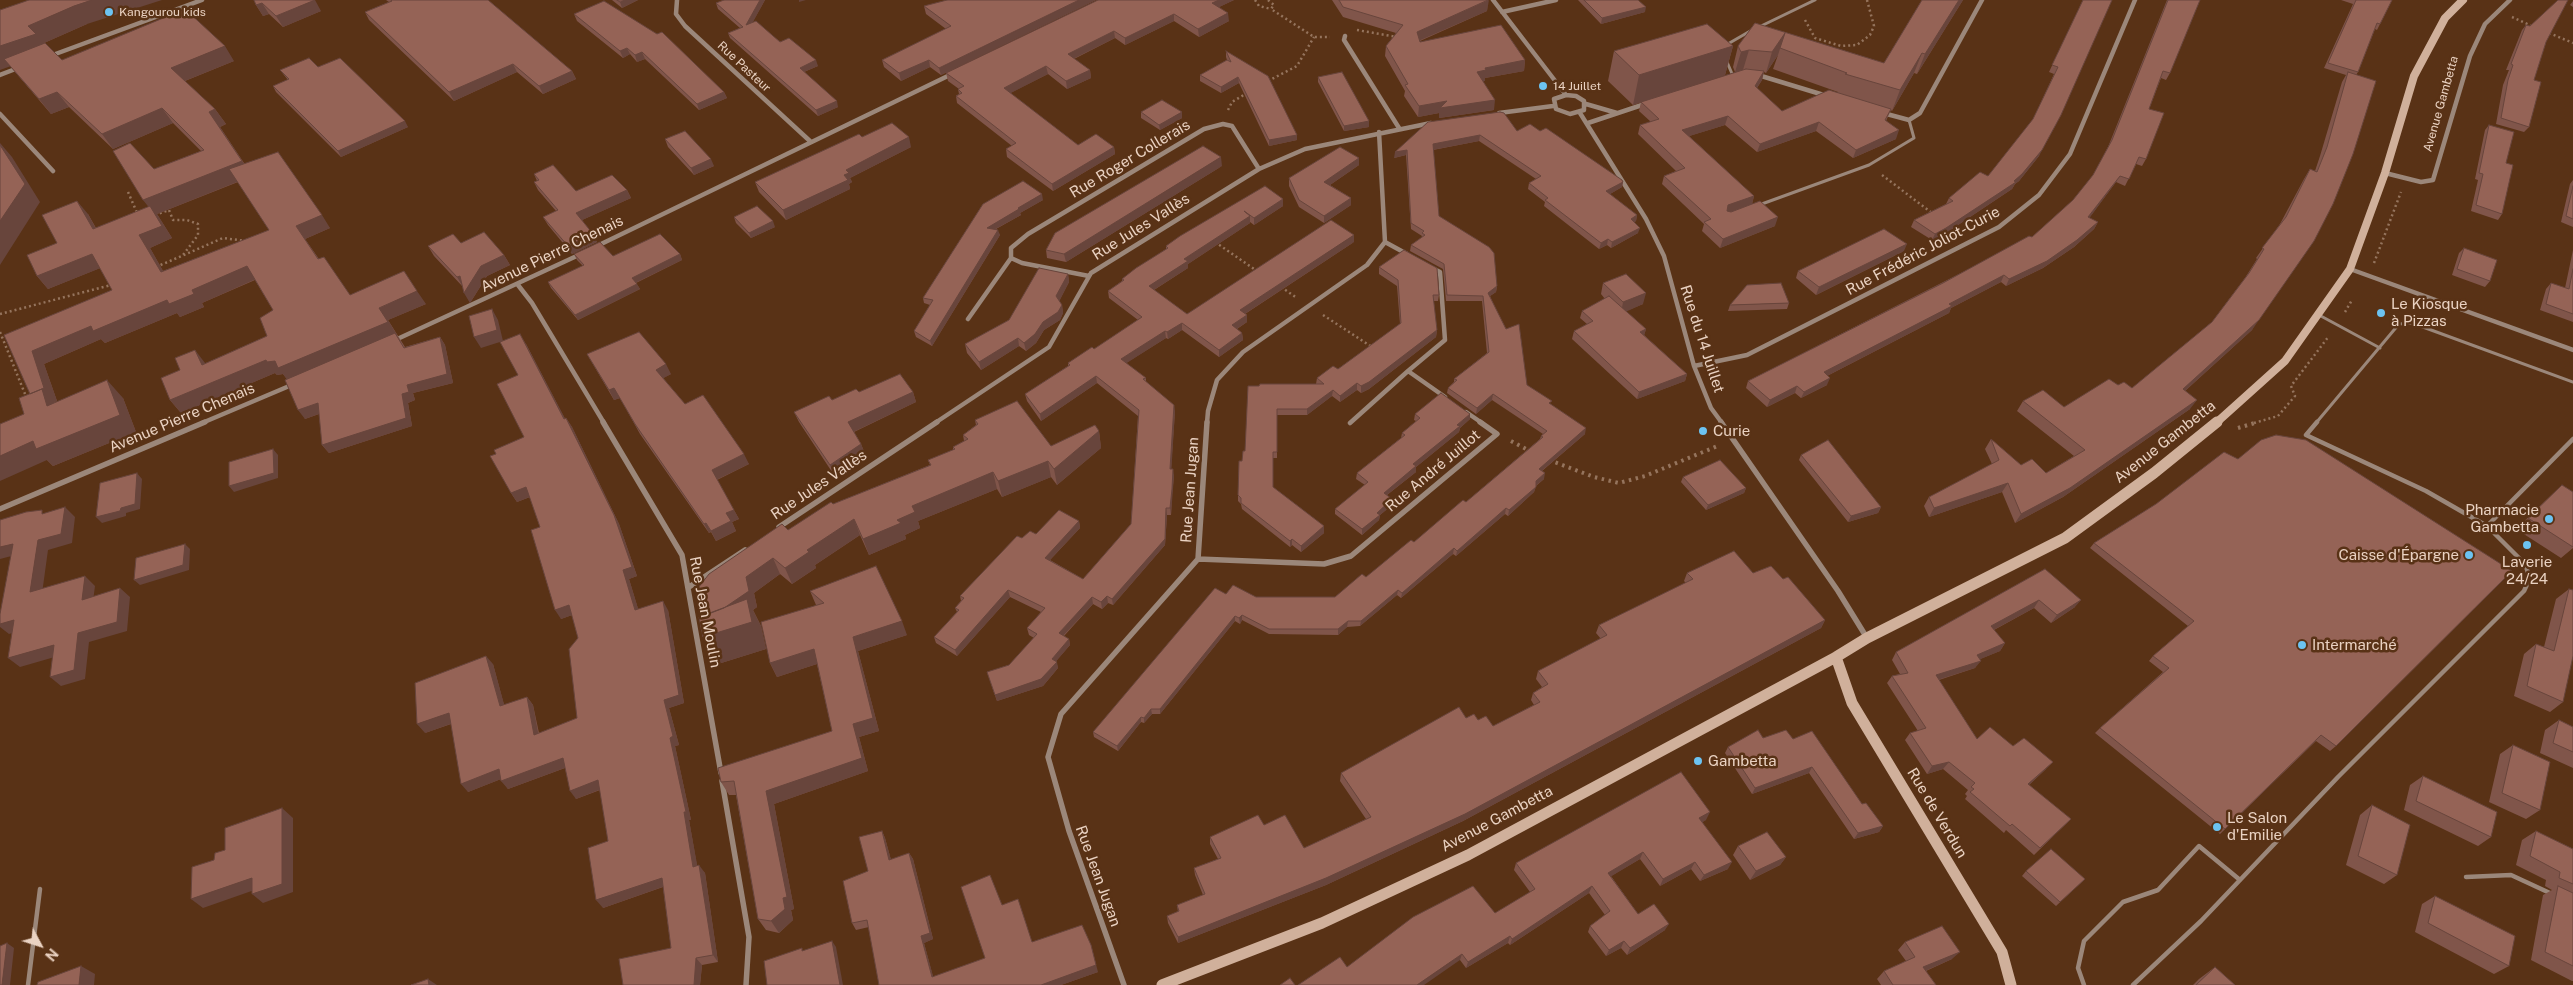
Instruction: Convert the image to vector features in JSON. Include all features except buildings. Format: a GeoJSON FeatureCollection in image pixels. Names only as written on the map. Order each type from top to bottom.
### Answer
{"type":"FeatureCollection","features":[{"type":"Feature","properties":{"kind":"main road","name":"Avenue Gambetta"},"geometry":{"type":"LineString","coordinates":[[1162,985],[1322,924],[1468,855],[1695,730],[1836,657],[1867,638],[2065,538],[2154,473],[2242,402],[2285,361],[2350,269],[2386,173],[2414,76],[2445,18],[2463,0]]}},
{"type":"Feature","properties":{"kind":"main road","name":"Rue de Verdun"},"geometry":{"type":"LineString","coordinates":[[1836,657],[1852,703],[2002,952],[2011,985]]}},
{"type":"Feature","properties":{"kind":"street"},"geometry":{"type":"LineString","coordinates":[[48,57],[202,0]]}},
{"type":"Feature","properties":{"kind":"street","name":"Rue Pasteur"},"geometry":{"type":"LineString","coordinates":[[677,0],[676,14],[685,26],[811,142]]}},
{"type":"Feature","properties":{"kind":"street"},"geometry":{"type":"LineString","coordinates":[[1494,0],[1566,94]]}},
{"type":"Feature","properties":{"kind":"street"},"geometry":{"type":"LineString","coordinates":[[1502,12],[1556,0]]}},
{"type":"Feature","properties":{"kind":"street"},"geometry":{"type":"LineString","coordinates":[[1881,112],[1909,120],[1920,113],[1982,0]]}},
{"type":"Feature","properties":{"kind":"street","name":"Rue Frédéric Joliot-Curie"},"geometry":{"type":"LineString","coordinates":[[1694,366],[1747,355],[1999,227],[2039,195],[2070,154],[2134,0]]}},
{"type":"Feature","properties":{"kind":"street","name":"Avenue Gambetta"},"geometry":{"type":"LineString","coordinates":[[2386,173],[2421,182],[2433,180],[2470,56],[2486,24],[2510,0]]}},
{"type":"Feature","properties":{"kind":"street"},"geometry":{"type":"LineString","coordinates":[[1345,36],[1344,40],[1399,128]]}},
{"type":"Feature","properties":{"kind":"street"},"geometry":{"type":"LineString","coordinates":[[0,75],[26,65]]}},
{"type":"Feature","properties":{"kind":"street","name":"Avenue Pierre Chenais"},"geometry":{"type":"LineString","coordinates":[[385,345],[518,285],[960,70]]}},
{"type":"Feature","properties":{"kind":"street"},"geometry":{"type":"LineString","coordinates":[[1731,76],[1738,75]]}},
{"type":"Feature","properties":{"kind":"street"},"geometry":{"type":"LineString","coordinates":[[1753,75],[1836,98]]}},
{"type":"Feature","properties":{"kind":"street"},"geometry":{"type":"LineString","coordinates":[[1553,106],[1554,99],[1566,94],[1576,96],[1586,104],[1618,114]]}},
{"type":"Feature","properties":{"kind":"street"},"geometry":{"type":"LineString","coordinates":[[1588,123],[1655,101]]}},
{"type":"Feature","properties":{"kind":"street"},"geometry":{"type":"LineString","coordinates":[[1495,114],[1553,106],[1564,113],[1580,113],[1586,107],[1586,104]]}},
{"type":"Feature","properties":{"kind":"street","name":"Rue du 14 Juillet"},"geometry":{"type":"LineString","coordinates":[[1580,113],[1646,218],[1664,256],[1694,366],[1711,408],[1838,591],[1867,638]]}},
{"type":"Feature","properties":{"kind":"street"},"geometry":{"type":"LineString","coordinates":[[0,114],[53,171]]}},
{"type":"Feature","properties":{"kind":"street","name":"Rue Jules Vallès"},"geometry":{"type":"LineString","coordinates":[[771,532],[1049,347],[1091,273],[1258,169],[1305,149],[1379,132],[1437,122]]}},
{"type":"Feature","properties":{"kind":"street"},"geometry":{"type":"LineString","coordinates":[[1223,124],[1232,126],[1236,130],[1258,169]]}},
{"type":"Feature","properties":{"kind":"street","name":"Rue Roger Collerais"},"geometry":{"type":"LineString","coordinates":[[968,320],[1011,258],[1011,248],[1028,234],[1204,129],[1223,124]]}},
{"type":"Feature","properties":{"kind":"street"},"geometry":{"type":"LineString","coordinates":[[1379,132],[1385,242],[1417,259]]}},
{"type":"Feature","properties":{"kind":"street","name":"Rue Jean Jugan"},"geometry":{"type":"LineString","coordinates":[[1124,985],[1069,831],[1048,757],[1061,714],[1198,559],[1208,411],[1217,380],[1243,352],[1367,265],[1385,242]]}},
{"type":"Feature","properties":{"kind":"street"},"geometry":{"type":"LineString","coordinates":[[1011,258],[1022,263],[1089,276]]}},
{"type":"Feature","properties":{"kind":"street"},"geometry":{"type":"LineString","coordinates":[[1350,423],[1445,340],[1440,272],[1424,264]]}},
{"type":"Feature","properties":{"kind":"street"},"geometry":{"type":"LineString","coordinates":[[2350,269],[2573,350]]}},
{"type":"Feature","properties":{"kind":"street","name":"Rue Jean Moulin"},"geometry":{"type":"LineString","coordinates":[[518,285],[532,303],[682,554],[749,937],[746,985]]}},
{"type":"Feature","properties":{"kind":"street"},"geometry":{"type":"LineString","coordinates":[[1408,371],[1448,400]]}},
{"type":"Feature","properties":{"kind":"street","name":"Avenue Pierre Chenais"},"geometry":{"type":"LineString","coordinates":[[0,509],[298,382]]}},
{"type":"Feature","properties":{"kind":"street","name":"Rue André Juillot"},"geometry":{"type":"LineString","coordinates":[[1198,559],[1324,564],[1351,556],[1497,434],[1456,406]]}},
{"type":"Feature","properties":{"kind":"street"},"geometry":{"type":"LineString","coordinates":[[689,587],[746,549]]}},
{"type":"Feature","properties":{"kind":"lane"},"geometry":{"type":"LineString","coordinates":[[1731,76],[1724,54],[1726,46],[1736,38],[1815,0]]}},
{"type":"Feature","properties":{"kind":"lane"},"geometry":{"type":"LineString","coordinates":[[1754,208],[1869,165],[1914,138],[1909,120]]}},
{"type":"Feature","properties":{"kind":"lane"},"geometry":{"type":"LineString","coordinates":[[2319,315],[2380,348]]}},
{"type":"Feature","properties":{"kind":"lane"},"geometry":{"type":"LineString","coordinates":[[2133,985],[2201,921],[2338,777],[2524,591],[2530,578],[2525,564],[2486,526],[2426,492],[2306,435],[2399,324],[2412,323],[2573,382]]}},
{"type":"Feature","properties":{"kind":"lane"},"geometry":{"type":"LineString","coordinates":[[2486,526],[2573,439]]}},
{"type":"Feature","properties":{"kind":"lane"},"geometry":{"type":"LineString","coordinates":[[2084,985],[2078,968],[2084,941],[2123,902],[2158,890],[2199,846],[2240,880]]}},
{"type":"Feature","properties":{"kind":"lane"},"geometry":{"type":"LineString","coordinates":[[2466,877],[2510,875],[2555,896]]}},
{"type":"Feature","properties":{"kind":"lane"},"geometry":{"type":"LineString","coordinates":[[28,985],[40,889]]}},
{"type":"Feature","properties":{"kind":"path"},"geometry":{"type":"LineString","coordinates":[[1255,0],[1259,6],[1271,9],[1314,37],[1345,36],[1360,29],[1398,37]]}},
{"type":"Feature","properties":{"kind":"path"},"geometry":{"type":"LineString","coordinates":[[1268,0],[1274,5],[1271,9]]}},
{"type":"Feature","properties":{"kind":"path"},"geometry":{"type":"LineString","coordinates":[[1792,11],[1809,24],[1815,38],[1841,46],[1857,45],[1870,35],[1874,26],[1867,0]]}},
{"type":"Feature","properties":{"kind":"path"},"geometry":{"type":"LineString","coordinates":[[2497,12],[2539,29]]}},
{"type":"Feature","properties":{"kind":"path"},"geometry":{"type":"LineString","coordinates":[[2548,32],[2573,43]]}},
{"type":"Feature","properties":{"kind":"path"},"geometry":{"type":"LineString","coordinates":[[1260,85],[1297,66],[1314,37]]}},
{"type":"Feature","properties":{"kind":"path"},"geometry":{"type":"LineString","coordinates":[[1223,124],[1232,102],[1253,89]]}},
{"type":"Feature","properties":{"kind":"path"},"geometry":{"type":"LineString","coordinates":[[1869,165],[1939,218]]}},
{"type":"Feature","properties":{"kind":"path"},"geometry":{"type":"LineString","coordinates":[[2232,432],[2239,427],[2278,416],[2294,396],[2291,386],[2337,325],[2367,275],[2379,254],[2399,195],[2412,180]]}},
{"type":"Feature","properties":{"kind":"path"},"geometry":{"type":"LineString","coordinates":[[128,192],[140,220]]}},
{"type":"Feature","properties":{"kind":"path"},"geometry":{"type":"LineString","coordinates":[[147,218],[169,210],[173,220],[188,220],[198,224],[198,235],[183,255]]}},
{"type":"Feature","properties":{"kind":"path"},"geometry":{"type":"LineString","coordinates":[[152,269],[223,238],[250,242]]}},
{"type":"Feature","properties":{"kind":"path"},"geometry":{"type":"LineString","coordinates":[[1212,240],[1260,273]]}},
{"type":"Feature","properties":{"kind":"path"},"geometry":{"type":"LineString","coordinates":[[0,314],[120,282]]}},
{"type":"Feature","properties":{"kind":"path"},"geometry":{"type":"LineString","coordinates":[[1276,284],[1378,351]]}},
{"type":"Feature","properties":{"kind":"path"},"geometry":{"type":"LineString","coordinates":[[0,332],[25,394]]}},
{"type":"Feature","properties":{"kind":"path"},"geometry":{"type":"LineString","coordinates":[[1497,434],[1536,453]]}},
{"type":"Feature","properties":{"kind":"path"},"geometry":{"type":"LineString","coordinates":[[1543,457],[1564,467],[1619,483],[1645,476],[1733,440]]}},
{"type":"Feature","properties":{"kind":"place","name":"Kangourou kids"},"geometry":{"type":"Point","coordinates":[109,12]}},
{"type":"Feature","properties":{"kind":"place","name":"14 Juillet"},"geometry":{"type":"Point","coordinates":[1543,86]}},
{"type":"Feature","properties":{"kind":"place","name":"Le Kiosque à Pizzas"},"geometry":{"type":"Point","coordinates":[2381,313]}},
{"type":"Feature","properties":{"kind":"place","name":"Curie"},"geometry":{"type":"Point","coordinates":[1703,431]}},
{"type":"Feature","properties":{"kind":"place","name":"Pharmacie Gambetta"},"geometry":{"type":"Point","coordinates":[2549,519]}},
{"type":"Feature","properties":{"kind":"place","name":"Laverie 24/24"},"geometry":{"type":"Point","coordinates":[2527,545]}},
{"type":"Feature","properties":{"kind":"place","name":"Caisse d'Épargne"},"geometry":{"type":"Point","coordinates":[2469,555]}},
{"type":"Feature","properties":{"kind":"place","name":"Intermarché"},"geometry":{"type":"Point","coordinates":[2302,645]}},
{"type":"Feature","properties":{"kind":"place","name":"Gambetta"},"geometry":{"type":"Point","coordinates":[1698,761]}},
{"type":"Feature","properties":{"kind":"place","name":"Le Salon d'Emilie"},"geometry":{"type":"Point","coordinates":[2217,827]}}]}
